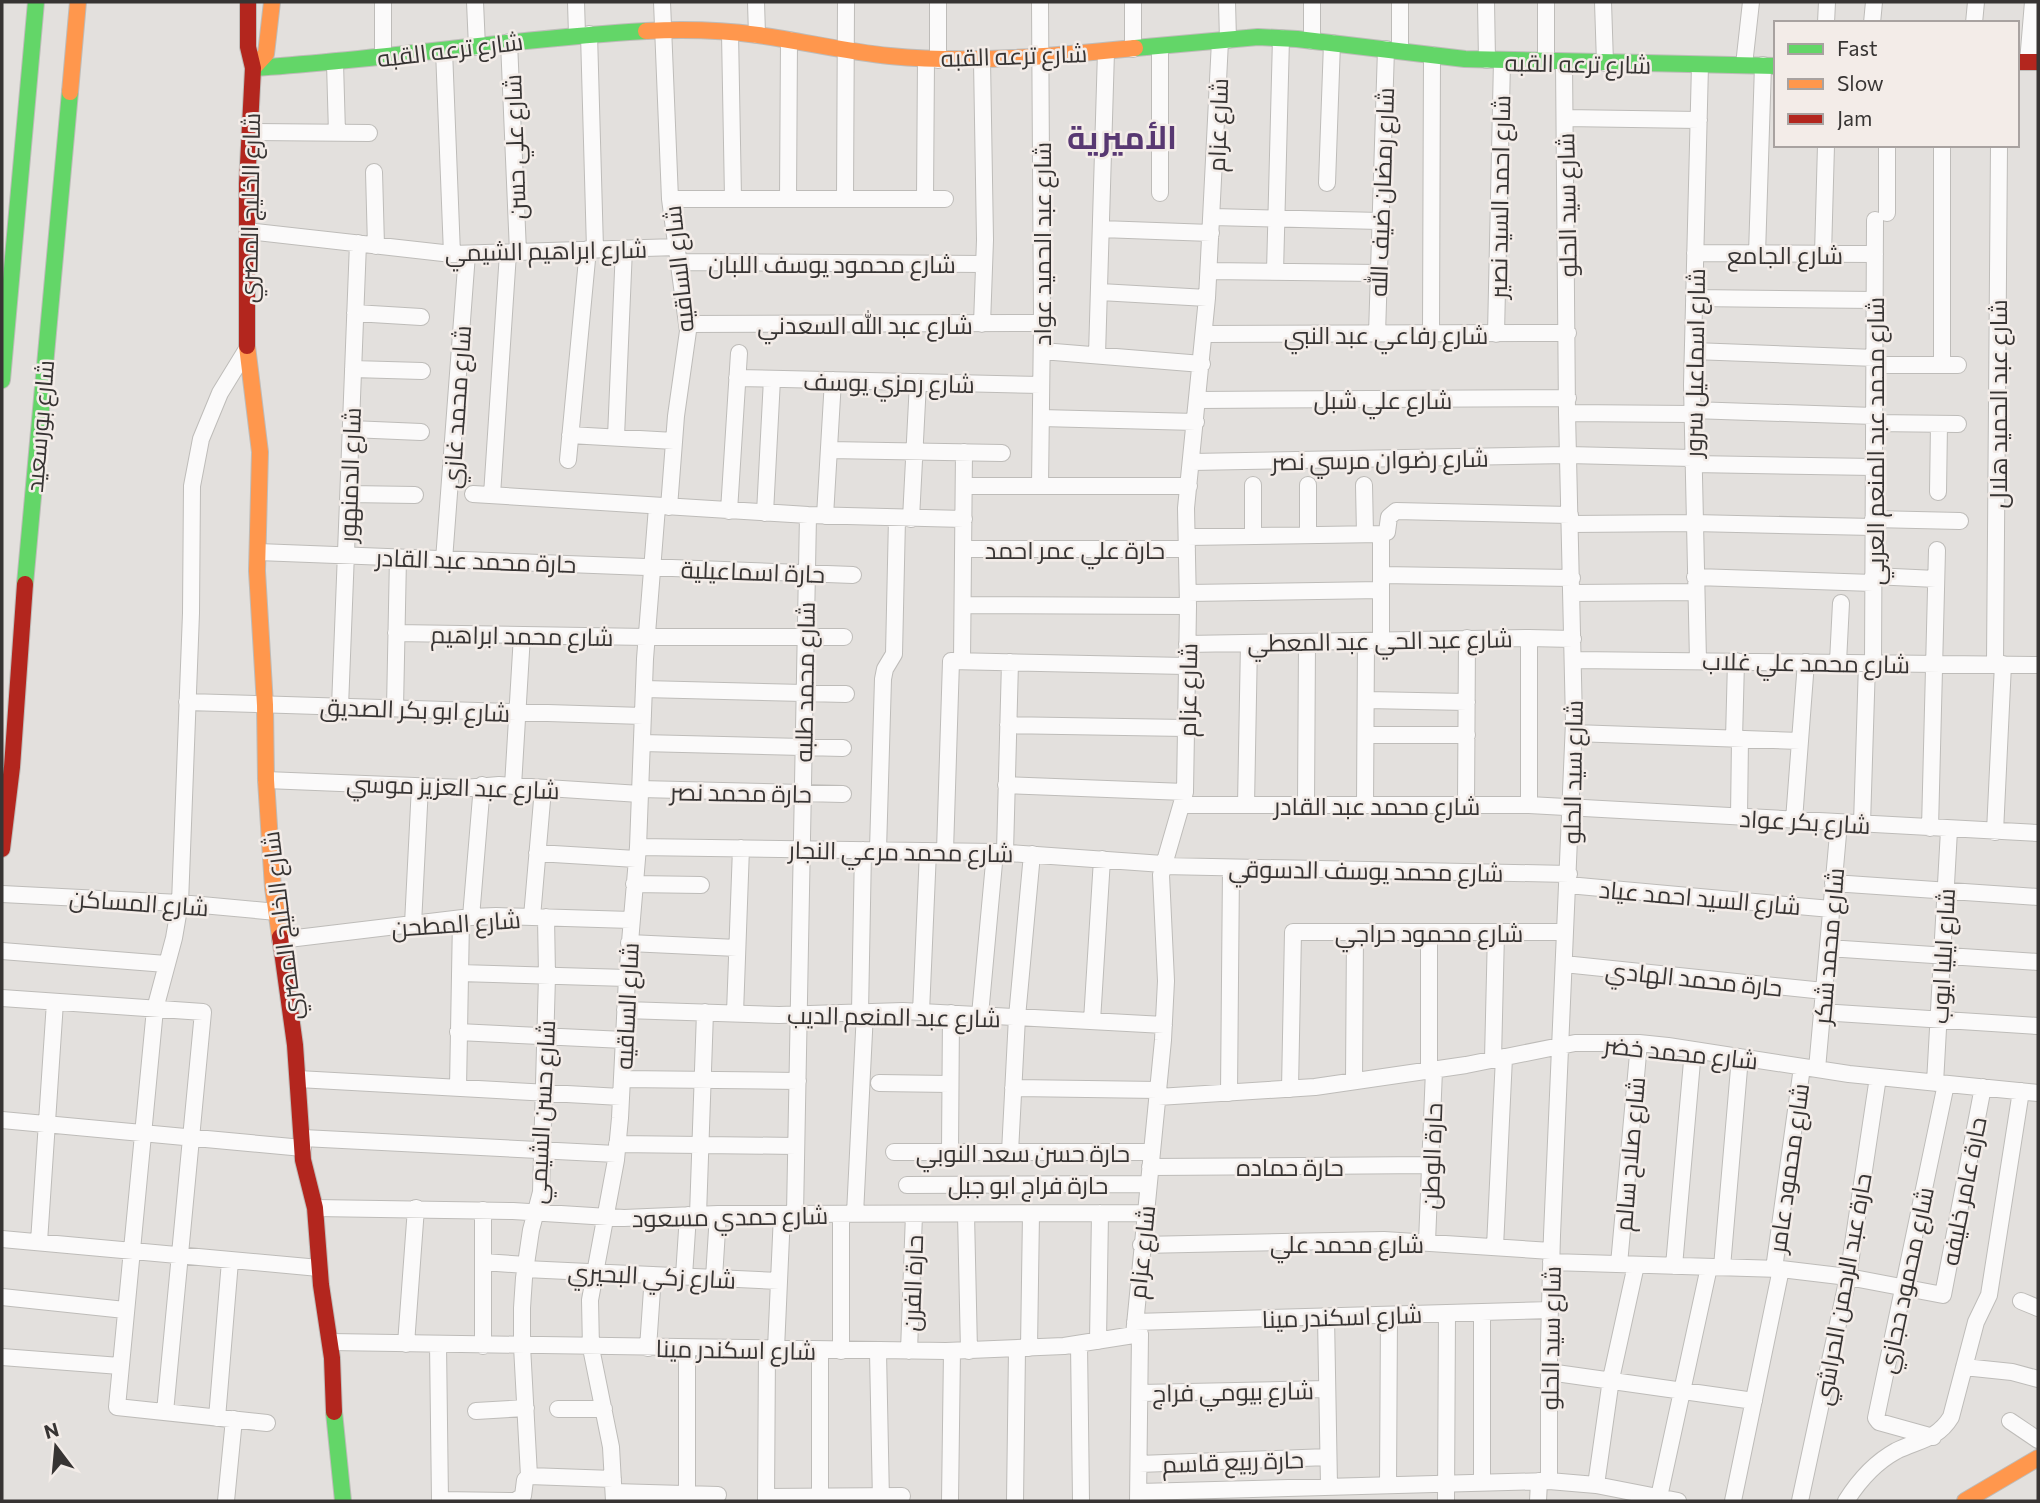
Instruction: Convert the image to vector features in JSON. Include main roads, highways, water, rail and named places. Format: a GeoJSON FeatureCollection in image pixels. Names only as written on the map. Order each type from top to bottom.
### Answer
{"type":"FeatureCollection","features":[{"type":"Feature","properties":{"kind":"district","name":"الأميرية"},"geometry":{"type":"Point","coordinates":[1122,136]}}]}
